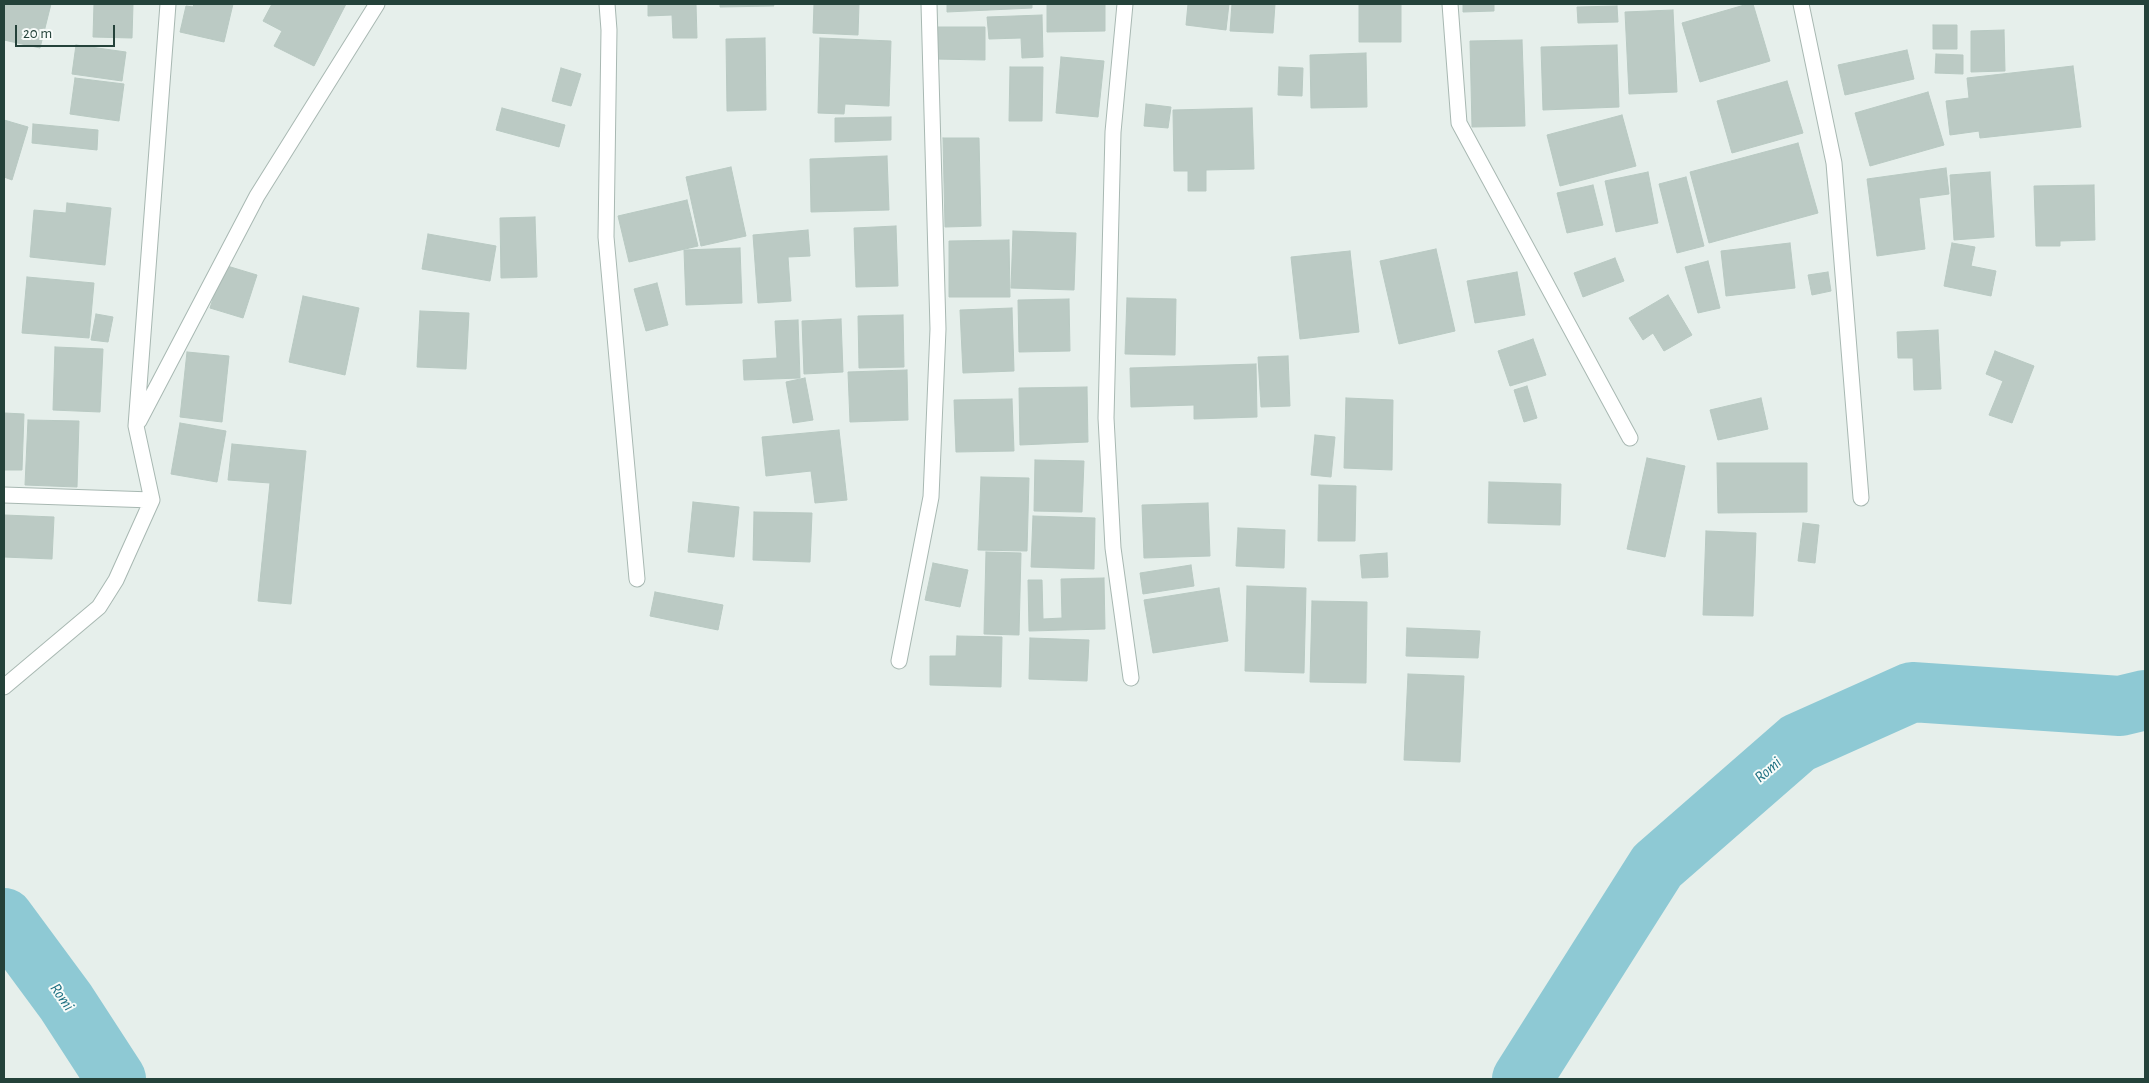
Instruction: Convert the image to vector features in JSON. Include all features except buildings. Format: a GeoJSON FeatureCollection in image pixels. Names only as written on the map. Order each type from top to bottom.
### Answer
{"type":"FeatureCollection","features":[{"type":"Feature","properties":{"kind":"street"},"geometry":{"type":"LineString","coordinates":[[4,686],[99,607],[116,580],[152,500],[136,426],[168,4]]}},
{"type":"Feature","properties":{"kind":"street"},"geometry":{"type":"LineString","coordinates":[[136,426],[257,196],[377,4]]}},
{"type":"Feature","properties":{"kind":"street"},"geometry":{"type":"LineString","coordinates":[[607,4],[606,237],[637,579]]}},
{"type":"Feature","properties":{"kind":"street"},"geometry":{"type":"LineString","coordinates":[[899,661],[931,497],[938,349],[928,4]]}},
{"type":"Feature","properties":{"kind":"street"},"geometry":{"type":"LineString","coordinates":[[1125,4],[1113,132],[1106,418],[1113,548],[1132,678]]}},
{"type":"Feature","properties":{"kind":"street"},"geometry":{"type":"LineString","coordinates":[[1450,4],[1459,123],[1630,438]]}},
{"type":"Feature","properties":{"kind":"street"},"geometry":{"type":"LineString","coordinates":[[1801,4],[1834,164],[1861,498]]}},
{"type":"Feature","properties":{"kind":"street"},"geometry":{"type":"LineString","coordinates":[[4,495],[152,500]]}},
{"type":"Feature","properties":{"kind":"waterway","name":"Romi"},"geometry":{"type":"LineString","coordinates":[[1522,1079],[1657,866],[1798,743],[1912,692],[2120,706],[2145,700]]}},
{"type":"Feature","properties":{"kind":"waterway","name":"Romi"},"geometry":{"type":"LineString","coordinates":[[4,918],[66,1002],[116,1079]]}}]}
